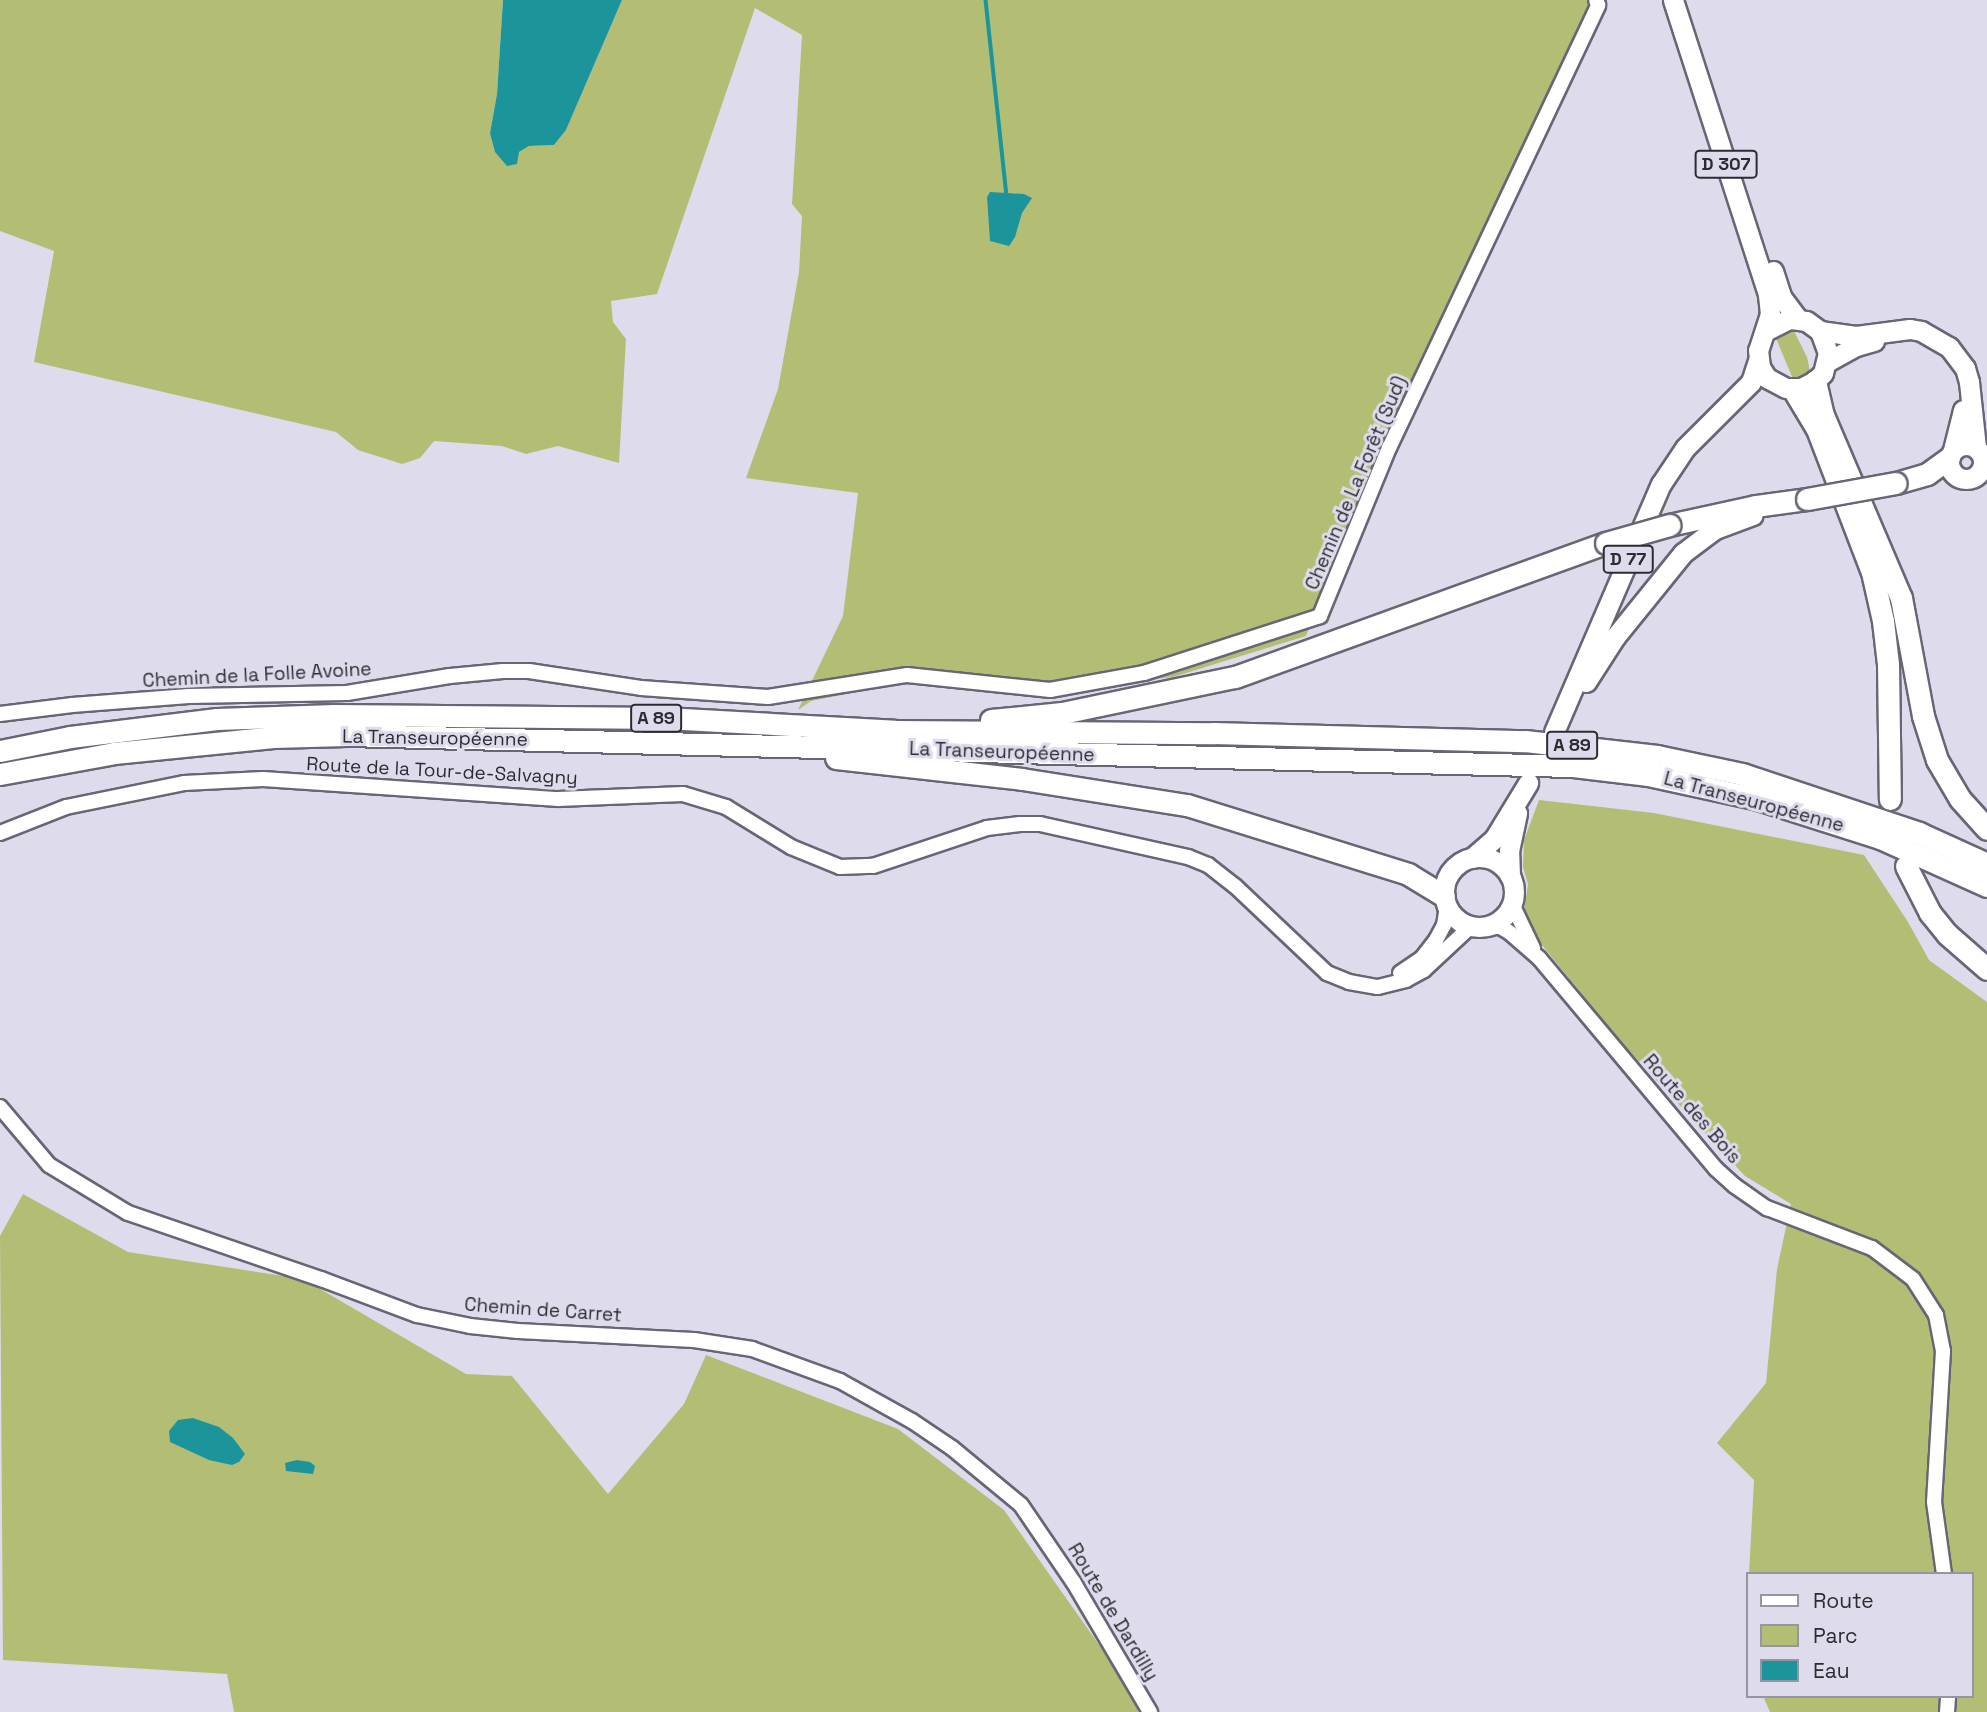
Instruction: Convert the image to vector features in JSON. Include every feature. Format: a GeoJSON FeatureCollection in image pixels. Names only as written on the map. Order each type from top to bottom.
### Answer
{"type":"FeatureCollection","features":[{"type":"Feature","properties":{"kind":"highway"},"geometry":{"type":"LineString","coordinates":[[1815,382],[1823,415],[1901,598],[1923,716],[1937,760],[1960,799],[1987,829]]}},
{"type":"Feature","properties":{"kind":"highway"},"geometry":{"type":"LineString","coordinates":[[1786,388],[1816,429],[1875,584],[1888,664],[1890,799]]}},
{"type":"Feature","properties":{"kind":"highway"},"geometry":{"type":"LineString","coordinates":[[895,731],[927,723],[1062,713],[1235,677],[1606,543],[1669,524],[1746,508],[1807,502],[1896,486],[1927,474],[1971,463]]}},
{"type":"Feature","properties":{"kind":"highway","name":"La Transeuropéenne"},"geometry":{"type":"LineString","coordinates":[[0,751],[70,737],[217,719],[334,715],[665,718],[895,731],[1342,735],[1525,741],[1657,756],[1742,774],[1907,829],[1987,864]]}},
{"type":"Feature","properties":{"kind":"highway","name":"La Transeuropéenne"},"geometry":{"type":"LineString","coordinates":[[0,774],[114,753],[273,737],[346,735],[1496,762],[1598,769],[1705,786],[1758,799],[1880,838],[1987,886]]}},
{"type":"Feature","properties":{"kind":"highway"},"geometry":{"type":"LineString","coordinates":[[811,746],[841,760],[1022,779],[1186,805],[1408,874],[1446,901]]}},
{"type":"Feature","properties":{"kind":"highway"},"geometry":{"type":"LineString","coordinates":[[1906,866],[1930,913],[1947,934],[1987,969]]}},
{"type":"Feature","properties":{"kind":"main road","name":"D 307"},"geometry":{"type":"LineString","coordinates":[[1673,0],[1762,276],[1770,314],[1767,330]]}},
{"type":"Feature","properties":{"kind":"main road","name":"D 307"},"geometry":{"type":"LineString","coordinates":[[1686,0],[1782,298],[1798,319]]}},
{"type":"Feature","properties":{"kind":"main road"},"geometry":{"type":"LineString","coordinates":[[1798,319],[1819,331],[1856,335],[1910,329],[1922,331],[1949,347],[1965,368],[1969,382],[1971,463],[1961,421],[1963,395],[1954,367],[1933,346],[1920,340],[1900,337],[1856,346],[1827,362],[1815,382],[1786,388],[1767,379],[1758,360],[1759,344],[1767,330],[1781,321],[1798,319]]}},
{"type":"Feature","properties":{"kind":"main road"},"geometry":{"type":"LineString","coordinates":[[1819,331],[1827,345],[1827,362]]}},
{"type":"Feature","properties":{"kind":"main road","name":"D 77"},"geometry":{"type":"LineString","coordinates":[[1758,360],[1751,382],[1685,448],[1661,484],[1558,723],[1615,637],[1684,552],[1715,529],[1734,520],[1807,502]]}},
{"type":"Feature","properties":{"kind":"main road","name":"D 77"},"geometry":{"type":"LineString","coordinates":[[1716,418],[1748,398],[1786,388]]}},
{"type":"Feature","properties":{"kind":"main road"},"geometry":{"type":"LineString","coordinates":[[1524,791],[1508,851],[1510,876],[1514,885],[1513,904],[1500,921],[1479,926],[1461,922],[1446,901],[1448,876],[1454,867],[1472,858],[1493,839],[1524,791]]}},
{"type":"Feature","properties":{"kind":"main road"},"geometry":{"type":"LineString","coordinates":[[1472,858],[1494,860],[1510,876]]}},
{"type":"Feature","properties":{"kind":"street","name":"Chemin de La Forêt (Sud)"},"geometry":{"type":"LineString","coordinates":[[640,688],[768,696],[907,676],[1050,690],[1144,673],[1321,616],[1393,439],[1597,3]]}},
{"type":"Feature","properties":{"kind":"street","name":"Chemin de la Folle Avoine"},"geometry":{"type":"LineString","coordinates":[[0,714],[72,705],[189,696],[347,693],[450,676],[503,671],[529,671],[640,688]]}},
{"type":"Feature","properties":{"kind":"street","name":"Route de la Tour-de-Salvagny"},"geometry":{"type":"LineString","coordinates":[[0,833],[66,807],[109,796],[184,783],[263,779],[558,799],[683,794],[726,807],[791,848],[840,867],[873,866],[986,828],[1040,824],[1188,857],[1208,865],[1235,886],[1312,961],[1338,978],[1362,984],[1392,986],[1406,981],[1479,926]]}},
{"type":"Feature","properties":{"kind":"street"},"geometry":{"type":"LineString","coordinates":[[1362,984],[1401,973],[1422,958],[1444,925],[1446,901]]}},
{"type":"Feature","properties":{"kind":"street","name":"Route des Bois"},"geometry":{"type":"LineString","coordinates":[[1513,904],[1539,958]]}},
{"type":"Feature","properties":{"kind":"street","name":"Route des Bois"},"geometry":{"type":"LineString","coordinates":[[1479,926],[1500,927],[1539,958],[1716,1169],[1735,1186],[1767,1208],[1872,1248],[1913,1279],[1936,1315],[1943,1352],[1934,1502],[1944,1572]]}},
{"type":"Feature","properties":{"kind":"street","name":"Chemin de Carret"},"geometry":{"type":"LineString","coordinates":[[0,1107],[49,1165],[128,1213],[417,1315],[470,1326],[518,1331],[694,1340],[752,1349],[796,1363],[840,1381],[912,1421],[951,1448],[1021,1505],[1041,1532]]}},
{"type":"Feature","properties":{"kind":"street","name":"Route de Dardilly"},"geometry":{"type":"LineString","coordinates":[[1041,1532],[1101,1627],[1150,1712]]}},
{"type":"Feature","properties":{"kind":"green space"},"geometry":{"type":"Polygon","coordinates":[[[0,0],[503,0],[497,94],[490,133],[519,152],[529,146],[554,145],[566,130],[622,0],[1588,0],[1591,7],[1392,431],[1306,636],[1173,677],[1053,690],[907,682],[811,701],[798,710],[843,616],[858,493],[746,478],[778,389],[799,272],[802,216],[792,204],[802,35],[755,8],[657,294],[611,301],[613,322],[626,339],[619,463],[558,446],[526,454],[502,446],[434,441],[420,458],[402,464],[358,450],[336,432],[34,362],[54,251],[0,231],[0,0]]]}},
{"type":"Feature","properties":{"kind":"green space"},"geometry":{"type":"Polygon","coordinates":[[[1786,329],[1793,329],[1807,357],[1810,371],[1799,378],[1793,379],[1775,336],[1786,329]]]}},
{"type":"Feature","properties":{"kind":"green space"},"geometry":{"type":"Polygon","coordinates":[[[1539,800],[1654,813],[1864,855],[1908,922],[1929,960],[1987,1002],[1987,1712],[1770,1712],[1764,1698],[1973,1698],[1973,1572],[1749,1572],[1754,1480],[1717,1443],[1766,1383],[1777,1269],[1791,1204],[1745,1176],[1622,1043],[1533,934],[1524,911],[1528,884],[1523,867],[1524,840],[1539,800]]]}},
{"type":"Feature","properties":{"kind":"green space"},"geometry":{"type":"Polygon","coordinates":[[[23,1194],[128,1252],[303,1279],[466,1374],[512,1376],[608,1494],[684,1404],[706,1355],[898,1429],[1004,1510],[1135,1696],[1138,1712],[234,1712],[227,1674],[3,1660],[0,1236],[23,1194]]]}},
{"type":"Feature","properties":{"kind":"water"},"geometry":{"type":"Polygon","coordinates":[[[503,0],[622,0],[566,130],[554,145],[529,146],[519,152],[517,164],[507,166],[495,152],[490,133],[497,94],[503,0]]]}},
{"type":"Feature","properties":{"kind":"water"},"geometry":{"type":"Polygon","coordinates":[[[990,192],[1024,194],[1032,198],[1022,213],[1015,237],[1009,246],[990,241],[987,197],[990,192]]]}},
{"type":"Feature","properties":{"kind":"water"},"geometry":{"type":"Polygon","coordinates":[[[193,1418],[219,1427],[233,1438],[245,1454],[239,1462],[232,1465],[209,1460],[170,1442],[169,1431],[178,1420],[193,1418]]]}},
{"type":"Feature","properties":{"kind":"water"},"geometry":{"type":"Polygon","coordinates":[[[297,1460],[310,1462],[315,1466],[313,1474],[286,1471],[285,1463],[297,1460]]]}},
{"type":"Feature","properties":{"kind":"waterway"},"geometry":{"type":"LineString","coordinates":[[986,0],[1007,198]]}}]}
